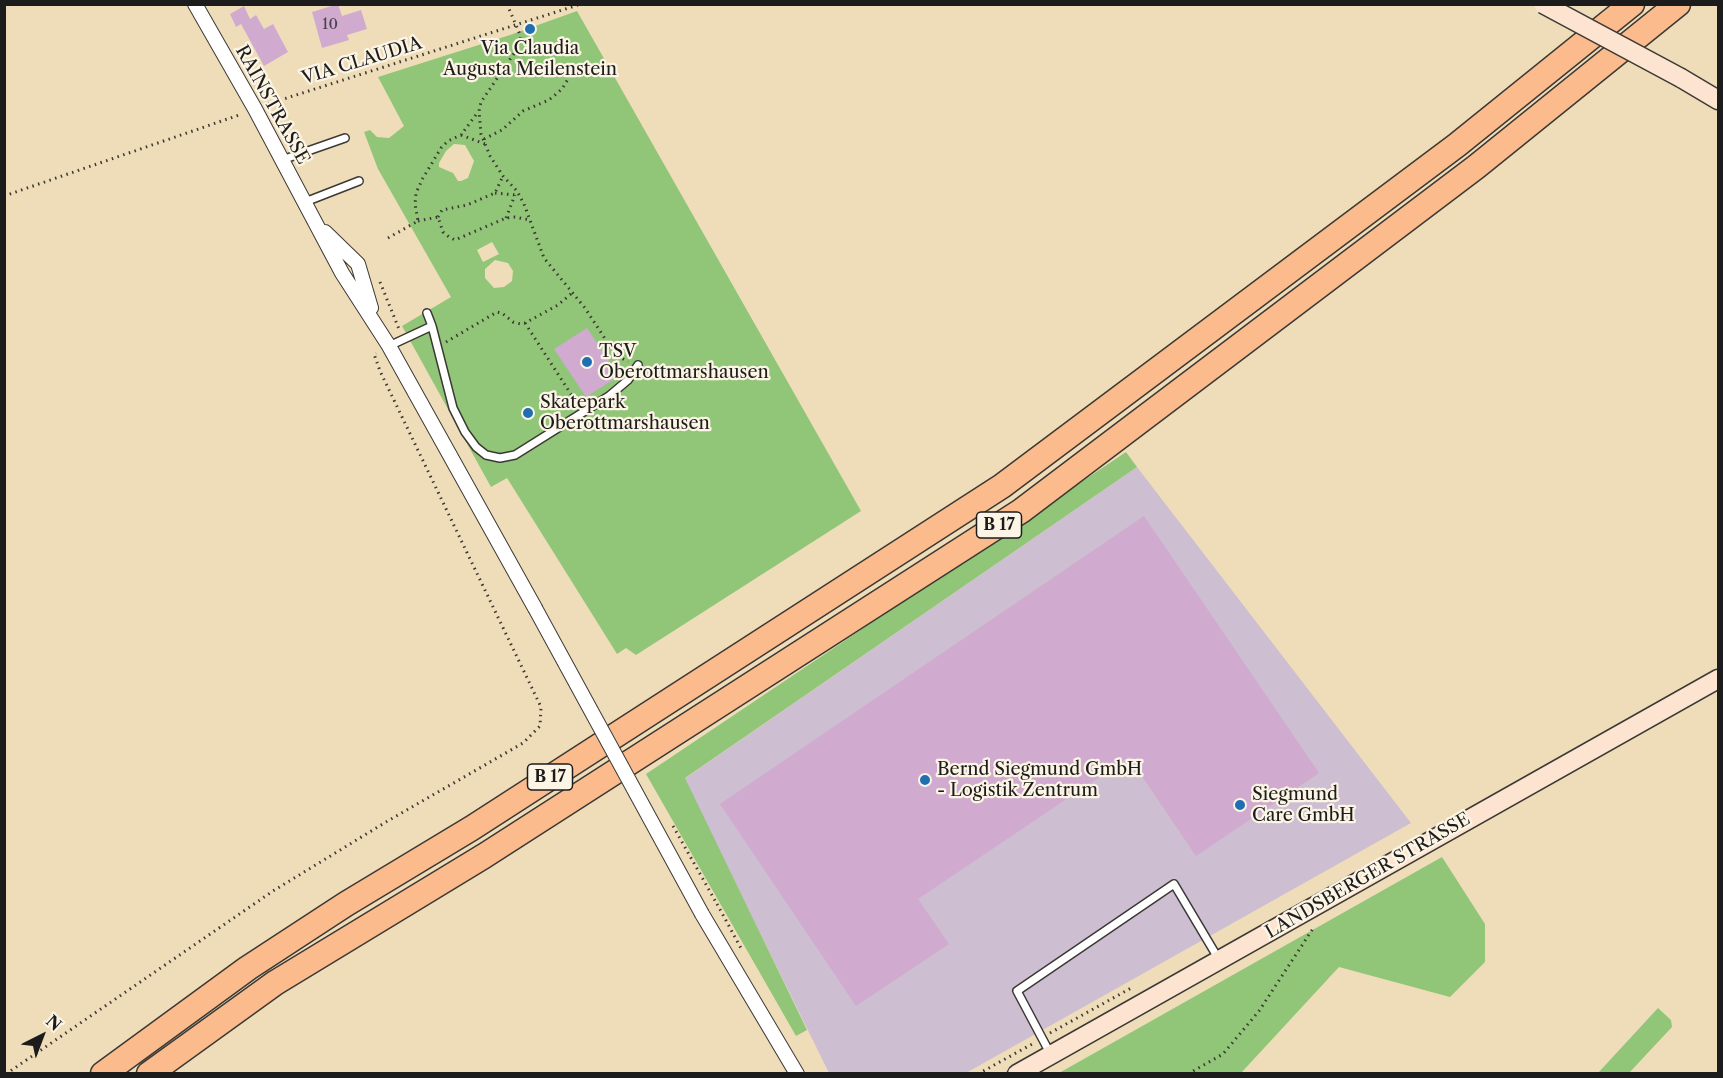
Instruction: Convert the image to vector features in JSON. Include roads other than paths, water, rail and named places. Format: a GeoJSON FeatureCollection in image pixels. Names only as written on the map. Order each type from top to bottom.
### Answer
{"type":"FeatureCollection","features":[{"type":"Feature","properties":{"kind":"highway","name":"B 17"},"geometry":{"type":"LineString","coordinates":[[103,1074],[248,968],[346,904],[472,828],[1002,486],[1457,145],[1632,4]]}},
{"type":"Feature","properties":{"kind":"highway","name":"B 17"},"geometry":{"type":"LineString","coordinates":[[149,1074],[275,983],[484,856],[1021,511],[1476,167],[1678,4]]}},
{"type":"Feature","properties":{"kind":"street","name":"RAINSTRASSE"},"geometry":{"type":"LineString","coordinates":[[195,4],[255,109],[342,273],[389,346],[408,384],[535,608],[702,914],[797,1074]]}},
{"type":"Feature","properties":{"kind":"street"},"geometry":{"type":"LineString","coordinates":[[1543,4],[1719,100]]}},
{"type":"Feature","properties":{"kind":"street","name":"LANDSBERGER STRASSE"},"geometry":{"type":"LineString","coordinates":[[1017,1074],[1719,679]]}},
{"type":"Feature","properties":{"kind":"lane"},"geometry":{"type":"LineString","coordinates":[[282,160],[345,138]]}},
{"type":"Feature","properties":{"kind":"lane"},"geometry":{"type":"LineString","coordinates":[[305,202],[359,181]]}},
{"type":"Feature","properties":{"kind":"lane"},"geometry":{"type":"LineString","coordinates":[[428,313],[453,408],[465,432],[476,447],[486,455],[500,458],[515,455],[609,396],[628,380],[639,365]]}},
{"type":"Feature","properties":{"kind":"lane"},"geometry":{"type":"LineString","coordinates":[[389,346],[432,326]]}},
{"type":"Feature","properties":{"kind":"lane"},"geometry":{"type":"LineString","coordinates":[[1051,1055],[1017,991],[1174,884],[1220,960]]}},
{"type":"Feature","properties":{"kind":"place","name":"Via Claudia Augusta Meilenstein"},"geometry":{"type":"Point","coordinates":[530,29]}},
{"type":"Feature","properties":{"kind":"place","name":"TSV Oberottmarshausen"},"geometry":{"type":"Point","coordinates":[587,362]}},
{"type":"Feature","properties":{"kind":"place","name":"Skatepark Oberottmarshausen"},"geometry":{"type":"Point","coordinates":[528,413]}},
{"type":"Feature","properties":{"kind":"place","name":"Bernd Siegmund GmbH - Logistik Zentrum"},"geometry":{"type":"Point","coordinates":[925,780]}},
{"type":"Feature","properties":{"kind":"place","name":"Siegmund Care GmbH"},"geometry":{"type":"Point","coordinates":[1240,805]}}]}
